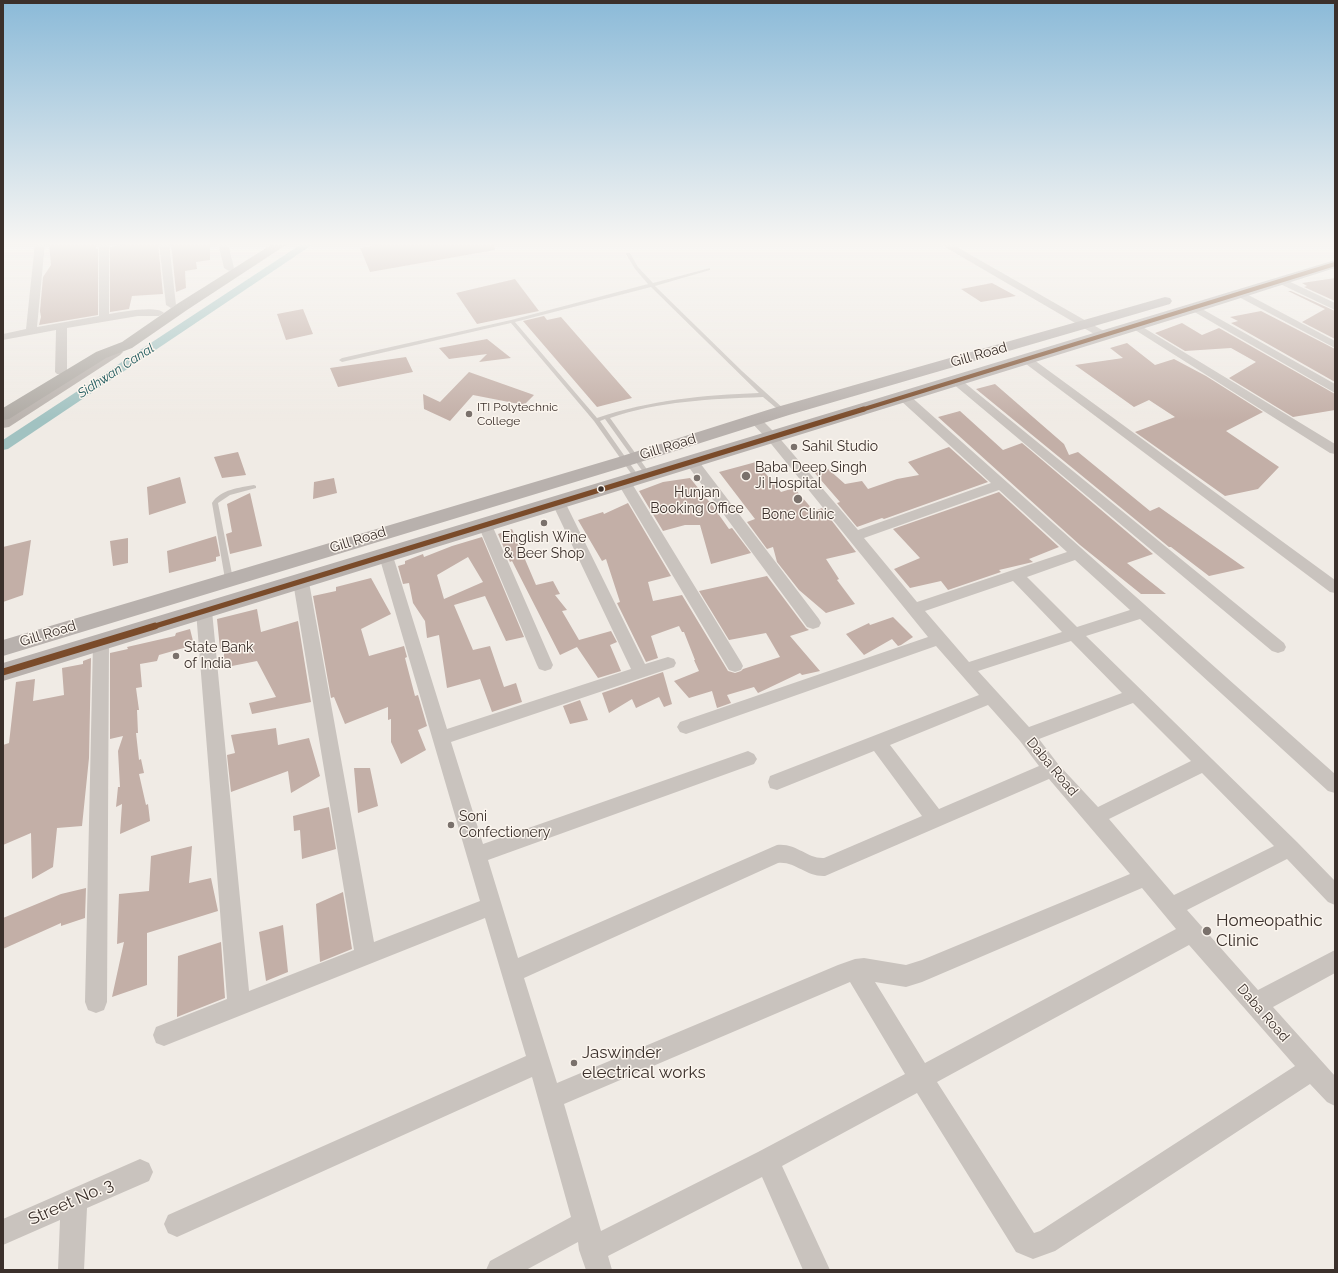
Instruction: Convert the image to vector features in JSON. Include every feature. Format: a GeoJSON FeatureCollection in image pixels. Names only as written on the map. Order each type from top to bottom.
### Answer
{"type":"FeatureCollection","features":[{"type":"Feature","properties":{"kind":"highway"},"geometry":{"type":"LineString","coordinates":[[109,349],[174,302]]}},
{"type":"Feature","properties":{"kind":"highway"},"geometry":{"type":"LineString","coordinates":[[3,415],[185,302]]}},
{"type":"Feature","properties":{"kind":"main road","name":"Gill Road"},"geometry":{"type":"LineString","coordinates":[[3,648],[631,459],[783,411],[1161,302]]}},
{"type":"Feature","properties":{"kind":"main road","name":"Gill Road"},"geometry":{"type":"LineString","coordinates":[[3,672],[1213,302]]}},
{"type":"Feature","properties":{"kind":"street"},"geometry":{"type":"LineString","coordinates":[[31,331],[34,302]]}},
{"type":"Feature","properties":{"kind":"street"},"geometry":{"type":"LineString","coordinates":[[104,302],[104,318]]}},
{"type":"Feature","properties":{"kind":"street"},"geometry":{"type":"LineString","coordinates":[[1049,302],[1105,336]]}},
{"type":"Feature","properties":{"kind":"street"},"geometry":{"type":"LineString","coordinates":[[1256,302],[1335,345]]}},
{"type":"Feature","properties":{"kind":"street"},"geometry":{"type":"LineString","coordinates":[[1326,302],[1335,307]]}},
{"type":"Feature","properties":{"kind":"street"},"geometry":{"type":"LineString","coordinates":[[1195,308],[1335,389]]}},
{"type":"Feature","properties":{"kind":"street"},"geometry":{"type":"LineString","coordinates":[[3,337],[104,318],[143,313],[158,313]]}},
{"type":"Feature","properties":{"kind":"street"},"geometry":{"type":"LineString","coordinates":[[60,372],[62,326]]}},
{"type":"Feature","properties":{"kind":"street"},"geometry":{"type":"LineString","coordinates":[[1136,326],[1335,450]]}},
{"type":"Feature","properties":{"kind":"street"},"geometry":{"type":"LineString","coordinates":[[3,406],[60,372],[109,349]]}},
{"type":"Feature","properties":{"kind":"street"},"geometry":{"type":"LineString","coordinates":[[3,423],[109,349]]}},
{"type":"Feature","properties":{"kind":"street"},"geometry":{"type":"LineString","coordinates":[[1026,359],[1335,588]]}},
{"type":"Feature","properties":{"kind":"street"},"geometry":{"type":"LineString","coordinates":[[956,380],[1278,647]]}},
{"type":"Feature","properties":{"kind":"street"},"geometry":{"type":"LineString","coordinates":[[904,397],[999,485],[1335,785]]}},
{"type":"Feature","properties":{"kind":"street","name":"Daba Road"},"geometry":{"type":"LineString","coordinates":[[755,420],[772,437],[915,608],[939,639],[1026,736],[1052,769],[1095,817],[1192,932],[1335,1094]]}},
{"type":"Feature","properties":{"kind":"street"},"geometry":{"type":"LineString","coordinates":[[692,462],[812,623]]}},
{"type":"Feature","properties":{"kind":"street"},"geometry":{"type":"LineString","coordinates":[[637,479],[735,666]]}},
{"type":"Feature","properties":{"kind":"street"},"geometry":{"type":"LineString","coordinates":[[855,536],[999,485]]}},
{"type":"Feature","properties":{"kind":"street"},"geometry":{"type":"LineString","coordinates":[[558,503],[641,672]]}},
{"type":"Feature","properties":{"kind":"street"},"geometry":{"type":"LineString","coordinates":[[485,525],[545,665]]}},
{"type":"Feature","properties":{"kind":"street"},"geometry":{"type":"LineString","coordinates":[[915,608],[1077,554]]}},
{"type":"Feature","properties":{"kind":"street"},"geometry":{"type":"LineString","coordinates":[[386,556],[550,1098],[596,1260],[767,1161],[1192,932]]}},
{"type":"Feature","properties":{"kind":"street"},"geometry":{"type":"LineString","coordinates":[[1016,575],[1135,695],[1206,763],[1335,894]]}},
{"type":"Feature","properties":{"kind":"street"},"geometry":{"type":"LineString","coordinates":[[301,582],[366,955]]}},
{"type":"Feature","properties":{"kind":"street"},"geometry":{"type":"LineString","coordinates":[[204,611],[239,1004]]}},
{"type":"Feature","properties":{"kind":"street"},"geometry":{"type":"LineString","coordinates":[[966,669],[1142,612]]}},
{"type":"Feature","properties":{"kind":"street"},"geometry":{"type":"LineString","coordinates":[[686,727],[939,639]]}},
{"type":"Feature","properties":{"kind":"street"},"geometry":{"type":"LineString","coordinates":[[96,1002],[101,643]]}},
{"type":"Feature","properties":{"kind":"street"},"geometry":{"type":"LineString","coordinates":[[441,738],[668,663]]}},
{"type":"Feature","properties":{"kind":"street"},"geometry":{"type":"LineString","coordinates":[[1026,736],[1135,695]]}},
{"type":"Feature","properties":{"kind":"street"},"geometry":{"type":"LineString","coordinates":[[777,782],[991,697]]}},
{"type":"Feature","properties":{"kind":"street"},"geometry":{"type":"LineString","coordinates":[[877,742],[935,820]]}},
{"type":"Feature","properties":{"kind":"street"},"geometry":{"type":"LineString","coordinates":[[476,855],[748,759]]}},
{"type":"Feature","properties":{"kind":"street"},"geometry":{"type":"LineString","coordinates":[[1095,817],[1206,763]]}},
{"type":"Feature","properties":{"kind":"street"},"geometry":{"type":"LineString","coordinates":[[512,972],[777,854],[785,852],[796,856],[812,867],[818,869],[825,867],[1052,769]]}},
{"type":"Feature","properties":{"kind":"street"},"geometry":{"type":"LineString","coordinates":[[1171,907],[1290,848]]}},
{"type":"Feature","properties":{"kind":"street"},"geometry":{"type":"LineString","coordinates":[[550,1098],[830,979],[855,970],[864,969],[906,976],[922,971],[1145,877]]}},
{"type":"Feature","properties":{"kind":"street"},"geometry":{"type":"LineString","coordinates":[[164,1035],[239,1004],[492,906]]}},
{"type":"Feature","properties":{"kind":"street"},"geometry":{"type":"LineString","coordinates":[[1255,1004],[1335,961]]}},
{"type":"Feature","properties":{"kind":"street"},"geometry":{"type":"LineString","coordinates":[[855,970],[921,1078],[1025,1242],[1033,1246],[1046,1242],[1312,1069]]}},
{"type":"Feature","properties":{"kind":"street"},"geometry":{"type":"LineString","coordinates":[[177,1224],[538,1062]]}},
{"type":"Feature","properties":{"kind":"street"},"geometry":{"type":"LineString","coordinates":[[767,1161],[818,1270]]}},
{"type":"Feature","properties":{"kind":"street","name":"Street No. 3"},"geometry":{"type":"LineString","coordinates":[[3,1232],[140,1172]]}},
{"type":"Feature","properties":{"kind":"street"},"geometry":{"type":"LineString","coordinates":[[71,1270],[74,1202]]}},
{"type":"Feature","properties":{"kind":"street"},"geometry":{"type":"LineString","coordinates":[[499,1270],[585,1224]]}},
{"type":"Feature","properties":{"kind":"lane"},"geometry":{"type":"LineString","coordinates":[[342,360],[512,321],[584,302]]}},
{"type":"Feature","properties":{"kind":"lane"},"geometry":{"type":"LineString","coordinates":[[670,302],[763,395],[783,411]]}},
{"type":"Feature","properties":{"kind":"lane"},"geometry":{"type":"LineString","coordinates":[[512,321],[631,459],[637,479]]}},
{"type":"Feature","properties":{"kind":"lane"},"geometry":{"type":"LineString","coordinates":[[596,420],[630,409],[671,400],[709,396],[763,395]]}},
{"type":"Feature","properties":{"kind":"lane"},"geometry":{"type":"LineString","coordinates":[[606,416],[631,459],[637,479]]}},
{"type":"Feature","properties":{"kind":"lane"},"geometry":{"type":"LineString","coordinates":[[229,579],[215,504],[218,498],[223,495],[254,487]]}},
{"type":"Feature","properties":{"kind":"building"},"geometry":{"type":"Polygon","coordinates":[[[41,302],[98,302],[98,315],[39,325],[41,317],[41,302]]]}},
{"type":"Feature","properties":{"kind":"building"},"geometry":{"type":"Polygon","coordinates":[[[110,302],[131,302],[129,309],[110,312],[110,302]]]}},
{"type":"Feature","properties":{"kind":"building"},"geometry":{"type":"Polygon","coordinates":[[[462,302],[533,302],[539,311],[477,324],[462,302]]]}},
{"type":"Feature","properties":{"kind":"building"},"geometry":{"type":"Polygon","coordinates":[[[1311,302],[1316,302],[1335,311],[1335,339],[1302,322],[1325,309],[1311,302]]]}},
{"type":"Feature","properties":{"kind":"building"},"geometry":{"type":"Polygon","coordinates":[[[303,309],[313,334],[286,340],[277,314],[303,309]]]}},
{"type":"Feature","properties":{"kind":"building"},"geometry":{"type":"Polygon","coordinates":[[[1261,311],[1335,349],[1335,382],[1231,323],[1238,321],[1230,317],[1261,311]]]}},
{"type":"Feature","properties":{"kind":"building"},"geometry":{"type":"Polygon","coordinates":[[[544,316],[547,320],[561,317],[632,398],[597,407],[523,321],[544,316]]]}},
{"type":"Feature","properties":{"kind":"building"},"geometry":{"type":"Polygon","coordinates":[[[1182,323],[1202,335],[1219,328],[1335,394],[1335,410],[1293,417],[1229,378],[1256,362],[1231,348],[1185,351],[1155,333],[1182,323]]]}},
{"type":"Feature","properties":{"kind":"building"},"geometry":{"type":"Polygon","coordinates":[[[487,339],[511,358],[479,362],[487,354],[449,359],[439,348],[487,339]]]}},
{"type":"Feature","properties":{"kind":"building"},"geometry":{"type":"Polygon","coordinates":[[[1127,343],[1155,365],[1174,359],[1206,376],[1263,412],[1226,431],[1279,467],[1258,489],[1225,496],[1135,432],[1175,417],[1149,400],[1134,407],[1075,365],[1123,358],[1110,348],[1127,343]]]}},
{"type":"Feature","properties":{"kind":"building"},"geometry":{"type":"Polygon","coordinates":[[[406,357],[413,372],[338,387],[330,368],[406,357]]]}},
{"type":"Feature","properties":{"kind":"building"},"geometry":{"type":"Polygon","coordinates":[[[469,372],[534,395],[524,405],[473,395],[450,421],[424,409],[423,394],[440,402],[469,372]]]}},
{"type":"Feature","properties":{"kind":"building"},"geometry":{"type":"Polygon","coordinates":[[[995,384],[1064,444],[1069,455],[1078,452],[1150,511],[1159,507],[1245,568],[1209,576],[1169,547],[976,389],[995,384]]]}},
{"type":"Feature","properties":{"kind":"building"},"geometry":{"type":"Polygon","coordinates":[[[960,411],[1003,450],[1022,443],[1153,554],[1127,563],[1166,594],[1141,594],[1080,545],[938,417],[960,411]]]}},
{"type":"Feature","properties":{"kind":"building"},"geometry":{"type":"Polygon","coordinates":[[[949,447],[988,482],[884,519],[882,518],[857,527],[837,503],[840,502],[813,471],[828,469],[845,484],[862,481],[868,489],[897,479],[919,475],[908,462],[949,447]]]}},
{"type":"Feature","properties":{"kind":"building"},"geometry":{"type":"Polygon","coordinates":[[[238,452],[246,475],[222,478],[214,457],[238,452]]]}},
{"type":"Feature","properties":{"kind":"building"},"geometry":{"type":"Polygon","coordinates":[[[756,462],[781,492],[794,488],[814,511],[822,508],[856,552],[826,559],[839,579],[837,580],[855,604],[826,613],[799,590],[777,562],[773,547],[767,549],[747,522],[755,519],[719,472],[756,462]]]}},
{"type":"Feature","properties":{"kind":"building"},"geometry":{"type":"Polygon","coordinates":[[[180,477],[186,503],[149,515],[147,487],[180,477]]]}},
{"type":"Feature","properties":{"kind":"building"},"geometry":{"type":"Polygon","coordinates":[[[334,478],[337,493],[313,499],[314,482],[334,478]]]}},
{"type":"Feature","properties":{"kind":"building"},"geometry":{"type":"Polygon","coordinates":[[[690,478],[729,529],[732,528],[751,553],[711,564],[700,525],[685,525],[663,531],[639,491],[663,482],[690,478]]]}},
{"type":"Feature","properties":{"kind":"building"},"geometry":{"type":"Polygon","coordinates":[[[999,492],[1059,547],[1029,559],[1033,562],[999,570],[1001,572],[948,590],[941,581],[910,588],[894,569],[920,558],[893,529],[999,492]]]}},
{"type":"Feature","properties":{"kind":"building"},"geometry":{"type":"Polygon","coordinates":[[[250,493],[262,546],[230,554],[226,534],[232,532],[227,504],[250,493]]]}},
{"type":"Feature","properties":{"kind":"building"},"geometry":{"type":"Polygon","coordinates":[[[628,503],[671,576],[648,582],[653,601],[682,595],[728,671],[735,673],[780,657],[766,633],[729,640],[699,591],[767,576],[809,630],[790,636],[820,671],[802,675],[800,673],[758,693],[754,687],[727,695],[731,703],[717,708],[712,691],[689,698],[674,681],[699,671],[684,632],[682,632],[679,626],[651,636],[658,658],[646,662],[617,603],[620,602],[606,559],[602,561],[578,520],[603,512],[604,514],[628,503]]]}},
{"type":"Feature","properties":{"kind":"building"},"geometry":{"type":"Polygon","coordinates":[[[512,529],[536,585],[553,581],[560,594],[555,595],[567,610],[562,611],[579,640],[611,631],[617,642],[610,645],[621,671],[598,678],[577,647],[560,655],[512,561],[510,562],[498,534],[512,529]]]}},
{"type":"Feature","properties":{"kind":"building"},"geometry":{"type":"Polygon","coordinates":[[[216,536],[220,556],[216,557],[216,561],[169,573],[167,551],[216,536]]]}},
{"type":"Feature","properties":{"kind":"building"},"geometry":{"type":"Polygon","coordinates":[[[482,537],[524,637],[506,641],[485,596],[454,605],[473,650],[490,646],[504,687],[516,683],[522,702],[492,712],[480,679],[447,688],[439,635],[427,638],[425,621],[413,603],[409,583],[403,584],[398,566],[405,564],[405,561],[423,554],[424,557],[452,546],[482,537]],[[468,557],[437,575],[444,599],[483,582],[468,557]]]}},
{"type":"Feature","properties":{"kind":"building"},"geometry":{"type":"Polygon","coordinates":[[[128,538],[128,563],[113,566],[110,541],[128,538]]]}},
{"type":"Feature","properties":{"kind":"building"},"geometry":{"type":"Polygon","coordinates":[[[31,540],[23,595],[3,602],[3,547],[31,540]]]}},
{"type":"Feature","properties":{"kind":"building"},"geometry":{"type":"Polygon","coordinates":[[[371,578],[391,614],[361,629],[369,656],[404,646],[407,657],[405,658],[415,696],[418,695],[427,726],[418,730],[426,750],[401,764],[391,742],[391,719],[388,720],[388,707],[345,724],[334,697],[331,698],[313,596],[336,591],[336,587],[371,578]]]}},
{"type":"Feature","properties":{"kind":"building"},"geometry":{"type":"Polygon","coordinates":[[[257,609],[261,632],[298,621],[311,702],[252,714],[249,703],[276,697],[257,661],[222,668],[225,648],[220,649],[217,619],[257,609]]]}},
{"type":"Feature","properties":{"kind":"building"},"geometry":{"type":"Polygon","coordinates":[[[893,617],[913,637],[901,645],[898,646],[892,639],[864,655],[846,634],[869,623],[870,625],[893,617]]]}},
{"type":"Feature","properties":{"kind":"building"},"geometry":{"type":"Polygon","coordinates":[[[190,629],[194,645],[159,655],[157,661],[140,664],[142,687],[136,688],[139,710],[137,710],[138,733],[136,733],[139,760],[141,759],[144,773],[139,774],[146,805],[148,804],[150,821],[120,834],[122,804],[116,807],[118,787],[120,787],[118,751],[123,736],[110,739],[110,653],[128,649],[127,647],[175,636],[176,633],[190,629]]]}},
{"type":"Feature","properties":{"kind":"building"},"geometry":{"type":"Polygon","coordinates":[[[91,658],[89,758],[82,826],[57,828],[53,867],[32,879],[31,833],[3,845],[3,745],[9,743],[16,682],[35,679],[33,701],[64,695],[62,668],[83,664],[83,661],[91,658]]]}},
{"type":"Feature","properties":{"kind":"building"},"geometry":{"type":"Polygon","coordinates":[[[663,672],[672,704],[664,707],[659,697],[636,708],[632,699],[609,713],[602,693],[663,672]]]}},
{"type":"Feature","properties":{"kind":"building"},"geometry":{"type":"Polygon","coordinates":[[[580,700],[588,720],[570,724],[563,706],[580,700]]]}},
{"type":"Feature","properties":{"kind":"building"},"geometry":{"type":"Polygon","coordinates":[[[276,728],[278,745],[309,738],[320,776],[291,793],[288,771],[231,792],[227,755],[235,753],[231,735],[276,728]]]}},
{"type":"Feature","properties":{"kind":"building"},"geometry":{"type":"Polygon","coordinates":[[[354,768],[370,768],[378,806],[358,813],[354,768]]]}},
{"type":"Feature","properties":{"kind":"building"},"geometry":{"type":"Polygon","coordinates":[[[329,807],[336,849],[302,859],[300,830],[294,831],[293,816],[329,807]]]}},
{"type":"Feature","properties":{"kind":"building"},"geometry":{"type":"Polygon","coordinates":[[[192,846],[189,883],[211,878],[218,911],[147,933],[147,985],[112,997],[124,942],[117,944],[119,894],[149,891],[151,856],[192,846]]]}},
{"type":"Feature","properties":{"kind":"building"},"geometry":{"type":"Polygon","coordinates":[[[86,888],[85,918],[61,926],[61,923],[3,949],[3,918],[61,894],[86,888]]]}},
{"type":"Feature","properties":{"kind":"building"},"geometry":{"type":"Polygon","coordinates":[[[343,892],[352,949],[320,962],[316,904],[343,892]]]}},
{"type":"Feature","properties":{"kind":"building"},"geometry":{"type":"Polygon","coordinates":[[[283,925],[288,972],[266,981],[259,932],[283,925]]]}},
{"type":"Feature","properties":{"kind":"building"},"geometry":{"type":"Polygon","coordinates":[[[221,942],[225,998],[177,1017],[178,956],[221,942]]]}},
{"type":"Feature","properties":{"kind":"waterway","name":"Sidhwan Canal"},"geometry":{"type":"LineString","coordinates":[[3,446],[220,302]]}},
{"type":"Feature","properties":{"kind":"transit line"},"geometry":{"type":"LineString","coordinates":[[3,672],[1213,302]]}},
{"type":"Feature","properties":{"kind":"place","name":"ITI Polytechnic College"},"geometry":{"type":"Point","coordinates":[469,414]}},
{"type":"Feature","properties":{"kind":"place","name":"Sahil Studio"},"geometry":{"type":"Point","coordinates":[794,447]}},
{"type":"Feature","properties":{"kind":"place","name":"Baba Deep Singh Ji Hospital"},"geometry":{"type":"Point","coordinates":[746,476]}},
{"type":"Feature","properties":{"kind":"place","name":"Hunjan Booking Office"},"geometry":{"type":"Point","coordinates":[697,478]}},
{"type":"Feature","properties":{"kind":"place","name":"Bone Clinic"},"geometry":{"type":"Point","coordinates":[798,499]}},
{"type":"Feature","properties":{"kind":"place","name":"English Wine & Beer Shop"},"geometry":{"type":"Point","coordinates":[544,523]}},
{"type":"Feature","properties":{"kind":"place","name":"State Bank of India"},"geometry":{"type":"Point","coordinates":[176,656]}},
{"type":"Feature","properties":{"kind":"place","name":"Soni Confectionery"},"geometry":{"type":"Point","coordinates":[451,825]}},
{"type":"Feature","properties":{"kind":"place","name":"Homeopathic Clinic"},"geometry":{"type":"Point","coordinates":[1207,931]}},
{"type":"Feature","properties":{"kind":"place","name":"Jaswinder electrical works"},"geometry":{"type":"Point","coordinates":[574,1063]}}]}
